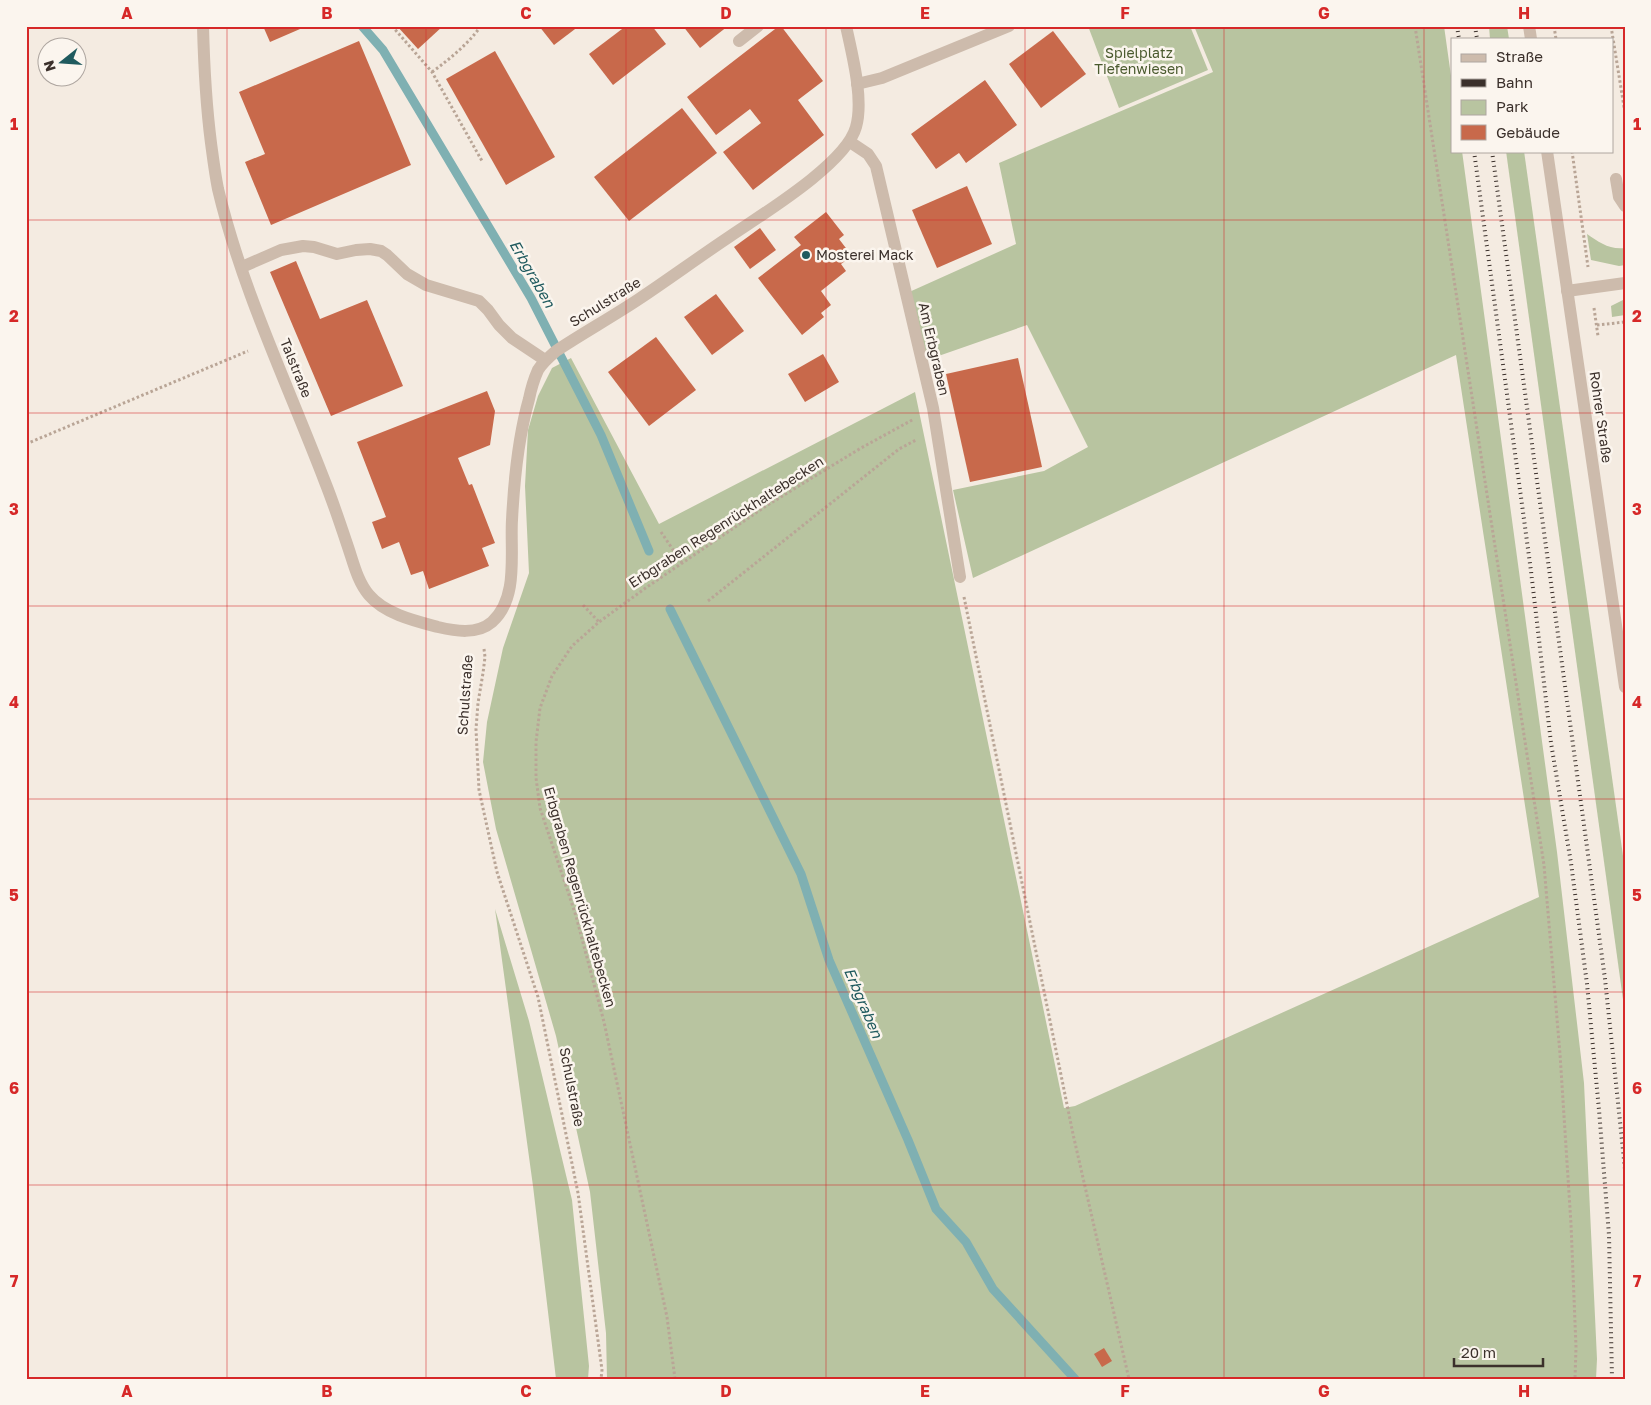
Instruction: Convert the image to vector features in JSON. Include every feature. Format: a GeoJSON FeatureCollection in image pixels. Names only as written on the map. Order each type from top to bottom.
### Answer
{"type":"FeatureCollection","features":[{"type":"Feature","properties":{"kind":"street","name":"Talstraße"},"geometry":{"type":"LineString","coordinates":[[204,26],[205,80],[209,126],[218,188],[242,267],[336,511],[362,584],[370,597],[381,606],[419,622],[450,630],[466,631],[481,629]]}},
{"type":"Feature","properties":{"kind":"street"},"geometry":{"type":"LineString","coordinates":[[739,41],[758,26]]}},
{"type":"Feature","properties":{"kind":"street","name":"Schulstraße"},"geometry":{"type":"LineString","coordinates":[[481,629],[501,611],[512,578],[512,522],[519,444],[532,387],[538,370],[545,360],[569,342],[638,300],[774,206],[825,168],[850,142],[856,127],[858,110],[857,84],[846,26]]}},
{"type":"Feature","properties":{"kind":"street"},"geometry":{"type":"LineString","coordinates":[[857,84],[882,78],[1009,26]]}},
{"type":"Feature","properties":{"kind":"street","name":"Am Erbgraben"},"geometry":{"type":"LineString","coordinates":[[850,142],[868,154],[876,166],[933,408],[960,577]]}},
{"type":"Feature","properties":{"kind":"street","name":"Rohrer Straße"},"geometry":{"type":"LineString","coordinates":[[1547,152],[1625,687]]}},
{"type":"Feature","properties":{"kind":"street"},"geometry":{"type":"LineString","coordinates":[[1616,179],[1619,197],[1625,206]]}},
{"type":"Feature","properties":{"kind":"street"},"geometry":{"type":"LineString","coordinates":[[242,267],[281,250],[303,246],[314,246],[336,254],[370,249],[381,251],[407,274],[426,285],[479,301],[512,338],[545,360]]}},
{"type":"Feature","properties":{"kind":"street"},"geometry":{"type":"LineString","coordinates":[[1567,291],[1625,283]]}},
{"type":"Feature","properties":{"kind":"path"},"geometry":{"type":"LineString","coordinates":[[392,26],[432,72],[482,161]]}},
{"type":"Feature","properties":{"kind":"path"},"geometry":{"type":"LineString","coordinates":[[432,72],[452,58],[468,43],[481,26]]}},
{"type":"Feature","properties":{"kind":"path"},"geometry":{"type":"LineString","coordinates":[[1415,26],[1544,865],[1560,1054],[1570,1214],[1576,1347],[1575,1379]]}},
{"type":"Feature","properties":{"kind":"path"},"geometry":{"type":"LineString","coordinates":[[1614,49],[1625,113]]}},
{"type":"Feature","properties":{"kind":"path"},"geometry":{"type":"LineString","coordinates":[[1572,152],[1591,288]]}},
{"type":"Feature","properties":{"kind":"path"},"geometry":{"type":"LineString","coordinates":[[1597,325],[1625,322]]}},
{"type":"Feature","properties":{"kind":"path"},"geometry":{"type":"LineString","coordinates":[[26,444],[270,342]]}},
{"type":"Feature","properties":{"kind":"path","name":"Erbgraben Regenrückhaltebecken"},"geometry":{"type":"LineString","coordinates":[[675,1379],[667,1318],[604,1022],[576,916],[540,808],[536,778],[536,742],[540,708],[552,676],[572,646],[599,622],[766,506],[861,448],[933,408]]}},
{"type":"Feature","properties":{"kind":"path"},"geometry":{"type":"LineString","coordinates":[[708,600],[899,449],[937,430]]}},
{"type":"Feature","properties":{"kind":"path"},"geometry":{"type":"LineString","coordinates":[[661,532],[682,564]]}},
{"type":"Feature","properties":{"kind":"path"},"geometry":{"type":"LineString","coordinates":[[960,577],[1073,1134],[1129,1379]]}},
{"type":"Feature","properties":{"kind":"path"},"geometry":{"type":"LineString","coordinates":[[583,605],[599,622]]}},
{"type":"Feature","properties":{"kind":"path","name":"Schulstraße"},"geometry":{"type":"LineString","coordinates":[[481,629],[485,657],[476,729],[479,790],[497,872],[538,997],[578,1193],[602,1370],[601,1379]]}},
{"type":"Feature","properties":{"kind":"green space","name":"Spielplatz Tiefenwiesen"},"geometry":{"type":"Polygon","coordinates":[[[1088,26],[1190,26],[1208,70],[1119,108],[1088,26]]]}},
{"type":"Feature","properties":{"kind":"green space"},"geometry":{"type":"Polygon","coordinates":[[[1194,26],[1444,26],[1451,76],[1451,152],[1462,152],[1557,852],[1584,1083],[1597,1359],[1596,1379],[607,1379],[606,1333],[590,1192],[556,1036],[496,829],[483,762],[487,722],[503,648],[529,573],[525,486],[528,430],[538,396],[552,368],[571,358],[659,524],[915,392],[1064,1108],[1075,1106],[1539,897],[1456,355],[973,578],[953,490],[1044,471],[1088,447],[1027,325],[927,360],[907,293],[1016,244],[999,163],[1213,72],[1194,26]]]}},
{"type":"Feature","properties":{"kind":"green space"},"geometry":{"type":"Polygon","coordinates":[[[1489,26],[1507,26],[1509,38],[1490,38],[1489,26]]]}},
{"type":"Feature","properties":{"kind":"green space"},"geometry":{"type":"Polygon","coordinates":[[[1506,152],[1524,152],[1625,870],[1625,1014],[1506,152]]]}},
{"type":"Feature","properties":{"kind":"green space"},"geometry":{"type":"Polygon","coordinates":[[[1587,234],[1609,247],[1625,248],[1625,265],[1619,266],[1591,260],[1587,234]]]}},
{"type":"Feature","properties":{"kind":"green space"},"geometry":{"type":"Polygon","coordinates":[[[1625,299],[1625,315],[1612,317],[1611,306],[1625,299]]]}},
{"type":"Feature","properties":{"kind":"green space"},"geometry":{"type":"Polygon","coordinates":[[[495,909],[529,1021],[572,1200],[589,1366],[588,1379],[556,1379],[533,1186],[495,909]]]}},
{"type":"Feature","properties":{"kind":"building"},"geometry":{"type":"Polygon","coordinates":[[[263,26],[307,26],[270,42],[263,26]]]}},
{"type":"Feature","properties":{"kind":"building"},"geometry":{"type":"Polygon","coordinates":[[[397,26],[443,26],[418,49],[397,26]]]}},
{"type":"Feature","properties":{"kind":"building"},"geometry":{"type":"Polygon","coordinates":[[[539,26],[579,26],[554,45],[539,26]]]}},
{"type":"Feature","properties":{"kind":"building"},"geometry":{"type":"Polygon","coordinates":[[[626,26],[652,26],[666,44],[613,85],[589,54],[626,26]]]}},
{"type":"Feature","properties":{"kind":"building"},"geometry":{"type":"Polygon","coordinates":[[[683,26],[728,26],[700,48],[683,26]]]}},
{"type":"Feature","properties":{"kind":"building"},"geometry":{"type":"Polygon","coordinates":[[[781,26],[823,81],[798,100],[824,135],[753,190],[723,152],[761,123],[750,109],[716,135],[687,97],[781,26]]]}},
{"type":"Feature","properties":{"kind":"building"},"geometry":{"type":"Polygon","coordinates":[[[1053,31],[1086,74],[1041,108],[1009,64],[1053,31]]]}},
{"type":"Feature","properties":{"kind":"building"},"geometry":{"type":"Polygon","coordinates":[[[359,41],[411,165],[271,225],[245,162],[265,154],[239,92],[359,41]]]}},
{"type":"Feature","properties":{"kind":"building"},"geometry":{"type":"Polygon","coordinates":[[[495,51],[555,157],[506,185],[446,79],[495,51]]]}},
{"type":"Feature","properties":{"kind":"building"},"geometry":{"type":"Polygon","coordinates":[[[985,80],[1017,125],[966,163],[959,153],[936,169],[911,134],[985,80]]]}},
{"type":"Feature","properties":{"kind":"building"},"geometry":{"type":"Polygon","coordinates":[[[682,108],[717,153],[629,221],[594,177],[682,108]]]}},
{"type":"Feature","properties":{"kind":"building"},"geometry":{"type":"Polygon","coordinates":[[[967,186],[992,244],[937,268],[912,210],[967,186]]]}},
{"type":"Feature","properties":{"kind":"building"},"geometry":{"type":"Polygon","coordinates":[[[826,212],[844,235],[839,239],[852,256],[841,264],[846,271],[821,291],[831,305],[821,313],[824,317],[802,335],[758,278],[801,245],[794,237],[826,212]]]}},
{"type":"Feature","properties":{"kind":"building"},"geometry":{"type":"Polygon","coordinates":[[[760,228],[776,250],[750,269],[734,247],[760,228]]]}},
{"type":"Feature","properties":{"kind":"building"},"geometry":{"type":"Polygon","coordinates":[[[296,261],[320,319],[367,300],[403,386],[331,416],[270,272],[296,261]]]}},
{"type":"Feature","properties":{"kind":"building"},"geometry":{"type":"Polygon","coordinates":[[[716,294],[744,331],[712,355],[684,317],[716,294]]]}},
{"type":"Feature","properties":{"kind":"building"},"geometry":{"type":"Polygon","coordinates":[[[656,337],[696,390],[649,426],[608,372],[656,337]]]}},
{"type":"Feature","properties":{"kind":"building"},"geometry":{"type":"Polygon","coordinates":[[[823,354],[839,382],[805,402],[788,374],[823,354]]]}},
{"type":"Feature","properties":{"kind":"building"},"geometry":{"type":"Polygon","coordinates":[[[1018,358],[1042,467],[970,482],[946,374],[1018,358]]]}},
{"type":"Feature","properties":{"kind":"building"},"geometry":{"type":"Polygon","coordinates":[[[487,391],[495,411],[490,445],[458,458],[469,485],[472,484],[495,543],[482,548],[489,566],[429,589],[423,571],[411,575],[399,542],[382,549],[372,522],[386,517],[357,442],[487,391]]]}},
{"type":"Feature","properties":{"kind":"building"},"geometry":{"type":"Polygon","coordinates":[[[1104,1348],[1112,1361],[1102,1367],[1094,1354],[1104,1348]]]}},
{"type":"Feature","properties":{"kind":"waterway","name":"Erbgraben"},"geometry":{"type":"LineString","coordinates":[[362,26],[383,50],[531,298],[601,435],[649,551]]}},
{"type":"Feature","properties":{"kind":"waterway","name":"Erbgraben"},"geometry":{"type":"LineString","coordinates":[[670,609],[801,874],[829,960],[908,1140],[936,1209],[966,1242],[993,1289],[1075,1379]]}},
{"type":"Feature","properties":{"kind":"railway"},"geometry":{"type":"LineString","coordinates":[[1457,26],[1459,38]]}},
{"type":"Feature","properties":{"kind":"railway"},"geometry":{"type":"LineString","coordinates":[[1475,26],[1477,38]]}},
{"type":"Feature","properties":{"kind":"railway"},"geometry":{"type":"LineString","coordinates":[[1474,152],[1531,571],[1551,743],[1571,863],[1587,984],[1609,1235],[1612,1379]]}},
{"type":"Feature","properties":{"kind":"railway"},"geometry":{"type":"LineString","coordinates":[[1492,152],[1605,979],[1625,1169]]}},
{"type":"Feature","properties":{"kind":"place","name":"Mosterei Mack"},"geometry":{"type":"Point","coordinates":[806,255]}}]}
